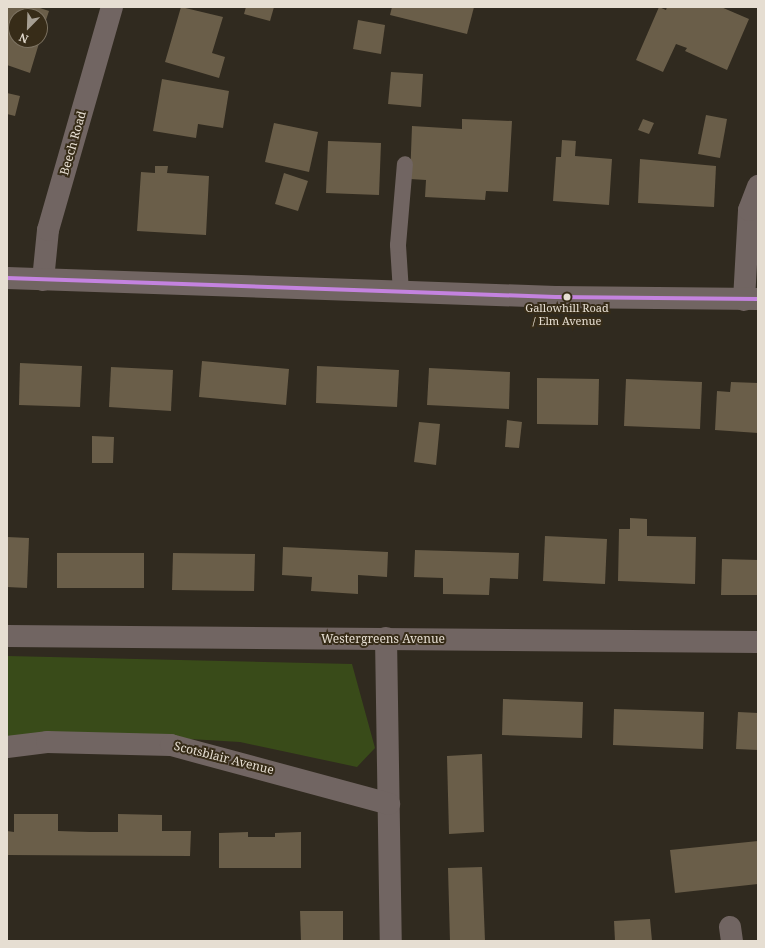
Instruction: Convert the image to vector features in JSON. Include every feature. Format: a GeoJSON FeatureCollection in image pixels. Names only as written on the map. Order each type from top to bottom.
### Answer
{"type":"FeatureCollection","features":[{"type":"Feature","properties":{"kind":"street","name":"Beech Road"},"geometry":{"type":"LineString","coordinates":[[43,280],[48,230],[112,7]]}},
{"type":"Feature","properties":{"kind":"street"},"geometry":{"type":"LineString","coordinates":[[7,278],[401,292],[751,300],[748,210],[758,186]]}},
{"type":"Feature","properties":{"kind":"street","name":"Westergreens Avenue"},"geometry":{"type":"LineString","coordinates":[[7,636],[758,642]]}},
{"type":"Feature","properties":{"kind":"street"},"geometry":{"type":"LineString","coordinates":[[386,638],[391,941]]}},
{"type":"Feature","properties":{"kind":"street","name":"Scotsblair Avenue"},"geometry":{"type":"LineString","coordinates":[[7,747],[47,742],[171,745],[389,804]]}},
{"type":"Feature","properties":{"kind":"lane"},"geometry":{"type":"LineString","coordinates":[[401,292],[398,245],[405,164]]}},
{"type":"Feature","properties":{"kind":"green space"},"geometry":{"type":"Polygon","coordinates":[[[7,656],[352,664],[375,748],[357,767],[240,742],[71,732],[7,740],[7,656]]]}},
{"type":"Feature","properties":{"kind":"building"},"geometry":{"type":"Polygon","coordinates":[[[7,7],[40,8],[8,8],[8,48],[38,48],[30,73],[7,65],[7,7]]]}},
{"type":"Feature","properties":{"kind":"building"},"geometry":{"type":"Polygon","coordinates":[[[181,7],[223,17],[212,53],[225,57],[219,78],[165,62],[181,7]]]}},
{"type":"Feature","properties":{"kind":"building"},"geometry":{"type":"Polygon","coordinates":[[[246,7],[274,7],[270,21],[244,14],[246,7]]]}},
{"type":"Feature","properties":{"kind":"building"},"geometry":{"type":"Polygon","coordinates":[[[392,7],[474,7],[467,34],[390,15],[392,7]]]}},
{"type":"Feature","properties":{"kind":"building"},"geometry":{"type":"Polygon","coordinates":[[[659,7],[666,10],[667,7],[721,7],[749,19],[727,70],[685,51],[687,48],[676,44],[663,72],[636,60],[659,7]]]}},
{"type":"Feature","properties":{"kind":"building"},"geometry":{"type":"Polygon","coordinates":[[[358,20],[385,25],[381,54],[353,49],[358,20]]]}},
{"type":"Feature","properties":{"kind":"building"},"geometry":{"type":"Polygon","coordinates":[[[391,72],[423,74],[421,107],[388,104],[391,72]]]}},
{"type":"Feature","properties":{"kind":"building"},"geometry":{"type":"Polygon","coordinates":[[[162,79],[229,91],[223,128],[198,124],[196,138],[153,131],[162,79]]]}},
{"type":"Feature","properties":{"kind":"building"},"geometry":{"type":"Polygon","coordinates":[[[7,93],[20,96],[15,116],[7,114],[7,93]]]}},
{"type":"Feature","properties":{"kind":"building"},"geometry":{"type":"Polygon","coordinates":[[[706,115],[727,119],[720,158],[698,154],[706,115]]]}},
{"type":"Feature","properties":{"kind":"building"},"geometry":{"type":"Polygon","coordinates":[[[462,119],[512,121],[508,192],[486,191],[485,200],[425,197],[426,180],[410,179],[412,126],[462,129],[462,119]]]}},
{"type":"Feature","properties":{"kind":"building"},"geometry":{"type":"Polygon","coordinates":[[[643,119],[654,123],[649,134],[638,130],[643,119]]]}},
{"type":"Feature","properties":{"kind":"building"},"geometry":{"type":"Polygon","coordinates":[[[274,123],[318,132],[309,172],[265,162],[274,123]]]}},
{"type":"Feature","properties":{"kind":"building"},"geometry":{"type":"Polygon","coordinates":[[[562,140],[576,141],[575,156],[612,159],[609,205],[553,201],[556,157],[561,157],[562,140]]]}},
{"type":"Feature","properties":{"kind":"building"},"geometry":{"type":"Polygon","coordinates":[[[328,141],[381,143],[379,195],[326,193],[328,141]]]}},
{"type":"Feature","properties":{"kind":"building"},"geometry":{"type":"Polygon","coordinates":[[[640,159],[716,166],[714,207],[638,203],[640,159]]]}},
{"type":"Feature","properties":{"kind":"building"},"geometry":{"type":"Polygon","coordinates":[[[155,166],[168,166],[167,173],[209,176],[206,235],[137,231],[141,172],[155,173],[155,166]]]}},
{"type":"Feature","properties":{"kind":"building"},"geometry":{"type":"Polygon","coordinates":[[[284,173],[308,181],[298,211],[275,204],[284,173]]]}},
{"type":"Feature","properties":{"kind":"building"},"geometry":{"type":"Polygon","coordinates":[[[202,361],[289,369],[286,405],[199,397],[202,361]]]}},
{"type":"Feature","properties":{"kind":"building"},"geometry":{"type":"Polygon","coordinates":[[[20,363],[82,366],[80,407],[19,405],[20,363]]]}},
{"type":"Feature","properties":{"kind":"building"},"geometry":{"type":"Polygon","coordinates":[[[317,366],[399,370],[397,407],[316,403],[317,366]]]}},
{"type":"Feature","properties":{"kind":"building"},"geometry":{"type":"Polygon","coordinates":[[[111,367],[173,370],[171,411],[109,407],[111,367]]]}},
{"type":"Feature","properties":{"kind":"building"},"geometry":{"type":"Polygon","coordinates":[[[429,368],[510,372],[509,409],[427,405],[429,368]]]}},
{"type":"Feature","properties":{"kind":"building"},"geometry":{"type":"Polygon","coordinates":[[[537,378],[599,379],[598,425],[537,424],[537,378]]]}},
{"type":"Feature","properties":{"kind":"building"},"geometry":{"type":"Polygon","coordinates":[[[626,379],[702,382],[700,429],[624,426],[626,379]]]}},
{"type":"Feature","properties":{"kind":"building"},"geometry":{"type":"Polygon","coordinates":[[[731,382],[758,383],[758,433],[715,430],[717,391],[730,392],[731,382]]]}},
{"type":"Feature","properties":{"kind":"building"},"geometry":{"type":"Polygon","coordinates":[[[507,420],[522,422],[519,448],[505,447],[507,420]]]}},
{"type":"Feature","properties":{"kind":"building"},"geometry":{"type":"Polygon","coordinates":[[[419,422],[440,424],[436,465],[414,462],[419,422]]]}},
{"type":"Feature","properties":{"kind":"building"},"geometry":{"type":"Polygon","coordinates":[[[92,436],[114,437],[113,463],[92,463],[92,436]]]}},
{"type":"Feature","properties":{"kind":"building"},"geometry":{"type":"Polygon","coordinates":[[[630,518],[647,519],[647,536],[696,537],[695,584],[618,581],[619,529],[630,529],[630,518]]]}},
{"type":"Feature","properties":{"kind":"building"},"geometry":{"type":"Polygon","coordinates":[[[545,536],[607,539],[605,584],[543,581],[545,536]]]}},
{"type":"Feature","properties":{"kind":"building"},"geometry":{"type":"Polygon","coordinates":[[[7,537],[29,538],[27,588],[7,587],[7,537]]]}},
{"type":"Feature","properties":{"kind":"building"},"geometry":{"type":"Polygon","coordinates":[[[283,547],[388,552],[387,577],[358,575],[358,594],[311,591],[312,577],[282,575],[283,547]]]}},
{"type":"Feature","properties":{"kind":"building"},"geometry":{"type":"Polygon","coordinates":[[[415,550],[519,553],[518,579],[490,578],[489,595],[443,594],[443,578],[414,577],[415,550]]]}},
{"type":"Feature","properties":{"kind":"building"},"geometry":{"type":"Polygon","coordinates":[[[57,553],[144,553],[144,588],[57,588],[57,553]]]}},
{"type":"Feature","properties":{"kind":"building"},"geometry":{"type":"Polygon","coordinates":[[[173,553],[255,554],[254,591],[172,590],[173,553]]]}},
{"type":"Feature","properties":{"kind":"building"},"geometry":{"type":"Polygon","coordinates":[[[722,559],[758,560],[758,595],[721,595],[722,559]]]}},
{"type":"Feature","properties":{"kind":"building"},"geometry":{"type":"Polygon","coordinates":[[[503,699],[583,702],[582,738],[502,735],[503,699]]]}},
{"type":"Feature","properties":{"kind":"building"},"geometry":{"type":"Polygon","coordinates":[[[614,709],[704,712],[703,749],[613,745],[614,709]]]}},
{"type":"Feature","properties":{"kind":"building"},"geometry":{"type":"Polygon","coordinates":[[[738,712],[758,713],[758,750],[736,749],[738,712]]]}},
{"type":"Feature","properties":{"kind":"building"},"geometry":{"type":"Polygon","coordinates":[[[482,754],[484,832],[449,834],[447,756],[482,754]]]}},
{"type":"Feature","properties":{"kind":"building"},"geometry":{"type":"Polygon","coordinates":[[[14,814],[58,814],[58,831],[90,832],[118,832],[118,814],[162,815],[162,831],[191,831],[190,856],[7,855],[7,831],[14,832],[14,814]]]}},
{"type":"Feature","properties":{"kind":"building"},"geometry":{"type":"Polygon","coordinates":[[[248,832],[248,837],[275,837],[275,833],[301,832],[301,868],[219,868],[219,833],[248,832]]]}},
{"type":"Feature","properties":{"kind":"building"},"geometry":{"type":"Polygon","coordinates":[[[758,841],[758,884],[675,893],[670,850],[758,841]]]}},
{"type":"Feature","properties":{"kind":"building"},"geometry":{"type":"Polygon","coordinates":[[[482,867],[485,941],[450,941],[448,868],[482,867]]]}},
{"type":"Feature","properties":{"kind":"building"},"geometry":{"type":"Polygon","coordinates":[[[300,911],[343,911],[343,941],[301,941],[300,911]]]}},
{"type":"Feature","properties":{"kind":"building"},"geometry":{"type":"Polygon","coordinates":[[[650,919],[652,941],[615,941],[614,921],[650,919]]]}},
{"type":"Feature","properties":{"kind":"transit line"},"geometry":{"type":"LineString","coordinates":[[7,278],[556,297],[758,299]]}},
{"type":"Feature","properties":{"kind":"place","name":"Gallowhill Road / Elm Avenue"},"geometry":{"type":"Point","coordinates":[567,297]}}]}
